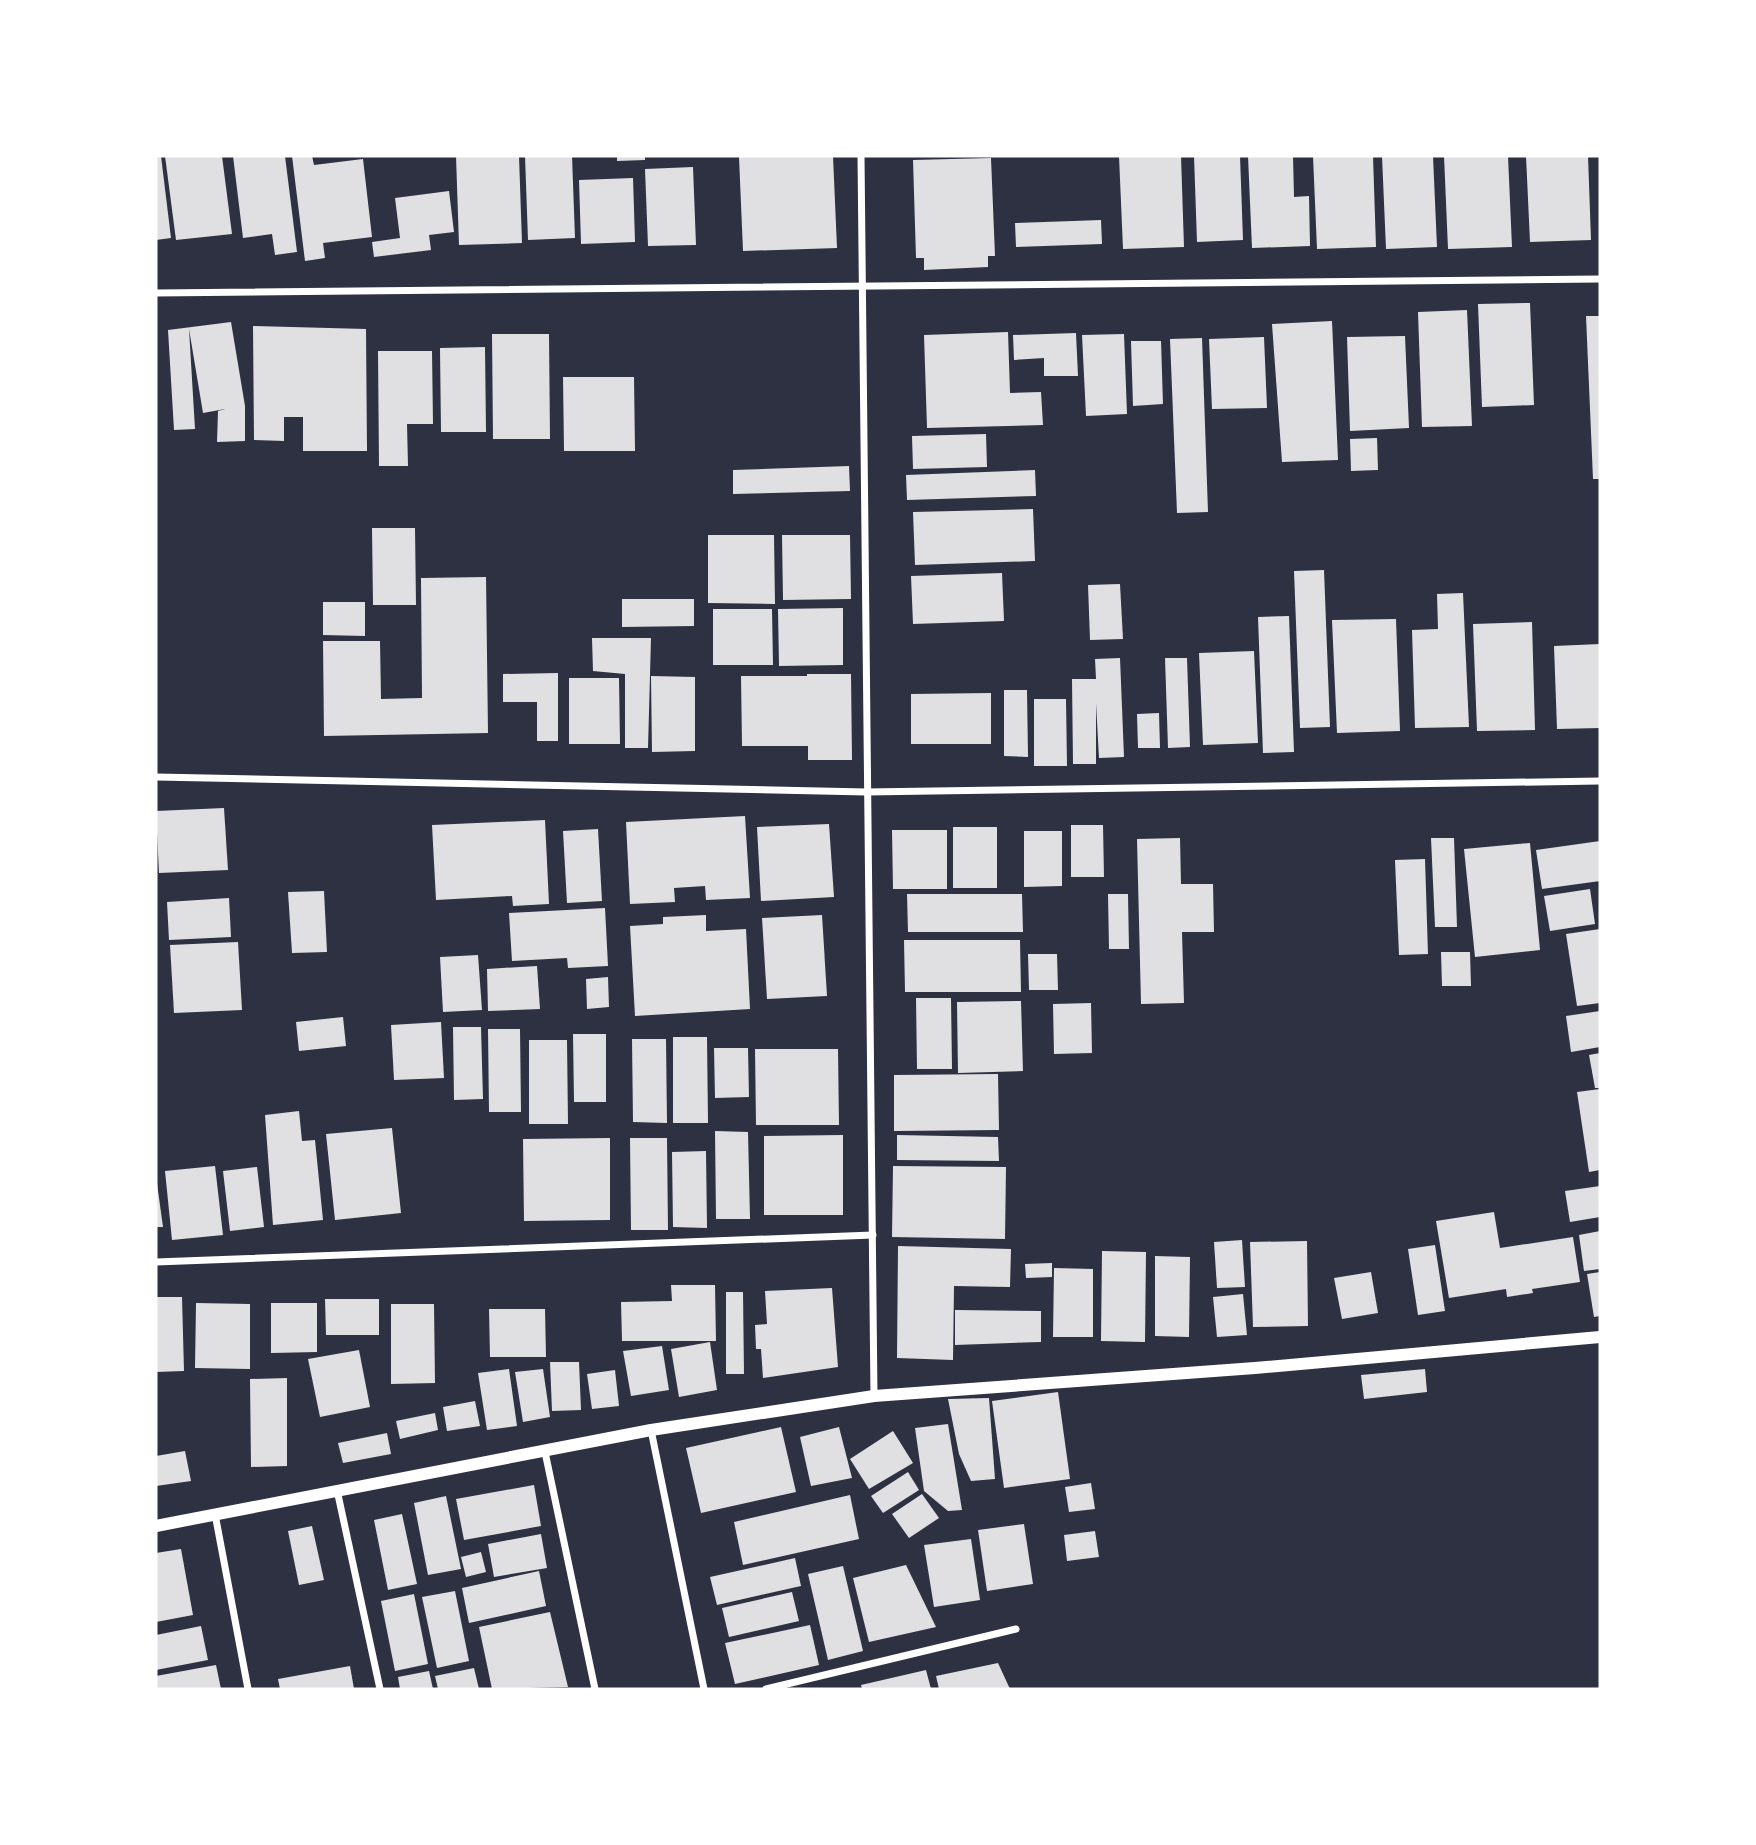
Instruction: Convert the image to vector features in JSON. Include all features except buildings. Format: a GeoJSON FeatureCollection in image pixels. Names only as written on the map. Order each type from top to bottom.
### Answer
{"type":"FeatureCollection","features":[{"type":"Feature","properties":{"kind":"street"},"geometry":{"type":"LineString","coordinates":[[861,156],[874,1396]]}},
{"type":"Feature","properties":{"kind":"street"},"geometry":{"type":"LineString","coordinates":[[156,293],[1600,279]]}},
{"type":"Feature","properties":{"kind":"street"},"geometry":{"type":"LineString","coordinates":[[156,777],[866,792],[1600,781]]}},
{"type":"Feature","properties":{"kind":"street"},"geometry":{"type":"LineString","coordinates":[[156,1262],[873,1236]]}},
{"type":"Feature","properties":{"kind":"street"},"geometry":{"type":"LineString","coordinates":[[156,1526],[651,1430],[874,1396],[1230,1370],[1600,1336]]}},
{"type":"Feature","properties":{"kind":"street"},"geometry":{"type":"LineString","coordinates":[[651,1430],[704,1689]]}},
{"type":"Feature","properties":{"kind":"street"},"geometry":{"type":"LineString","coordinates":[[545,1452],[595,1689]]}},
{"type":"Feature","properties":{"kind":"street"},"geometry":{"type":"LineString","coordinates":[[337,1489],[380,1689]]}},
{"type":"Feature","properties":{"kind":"street"},"geometry":{"type":"LineString","coordinates":[[215,1514],[248,1689]]}},
{"type":"Feature","properties":{"kind":"street"},"geometry":{"type":"LineString","coordinates":[[766,1689],[1016,1629]]}}]}
